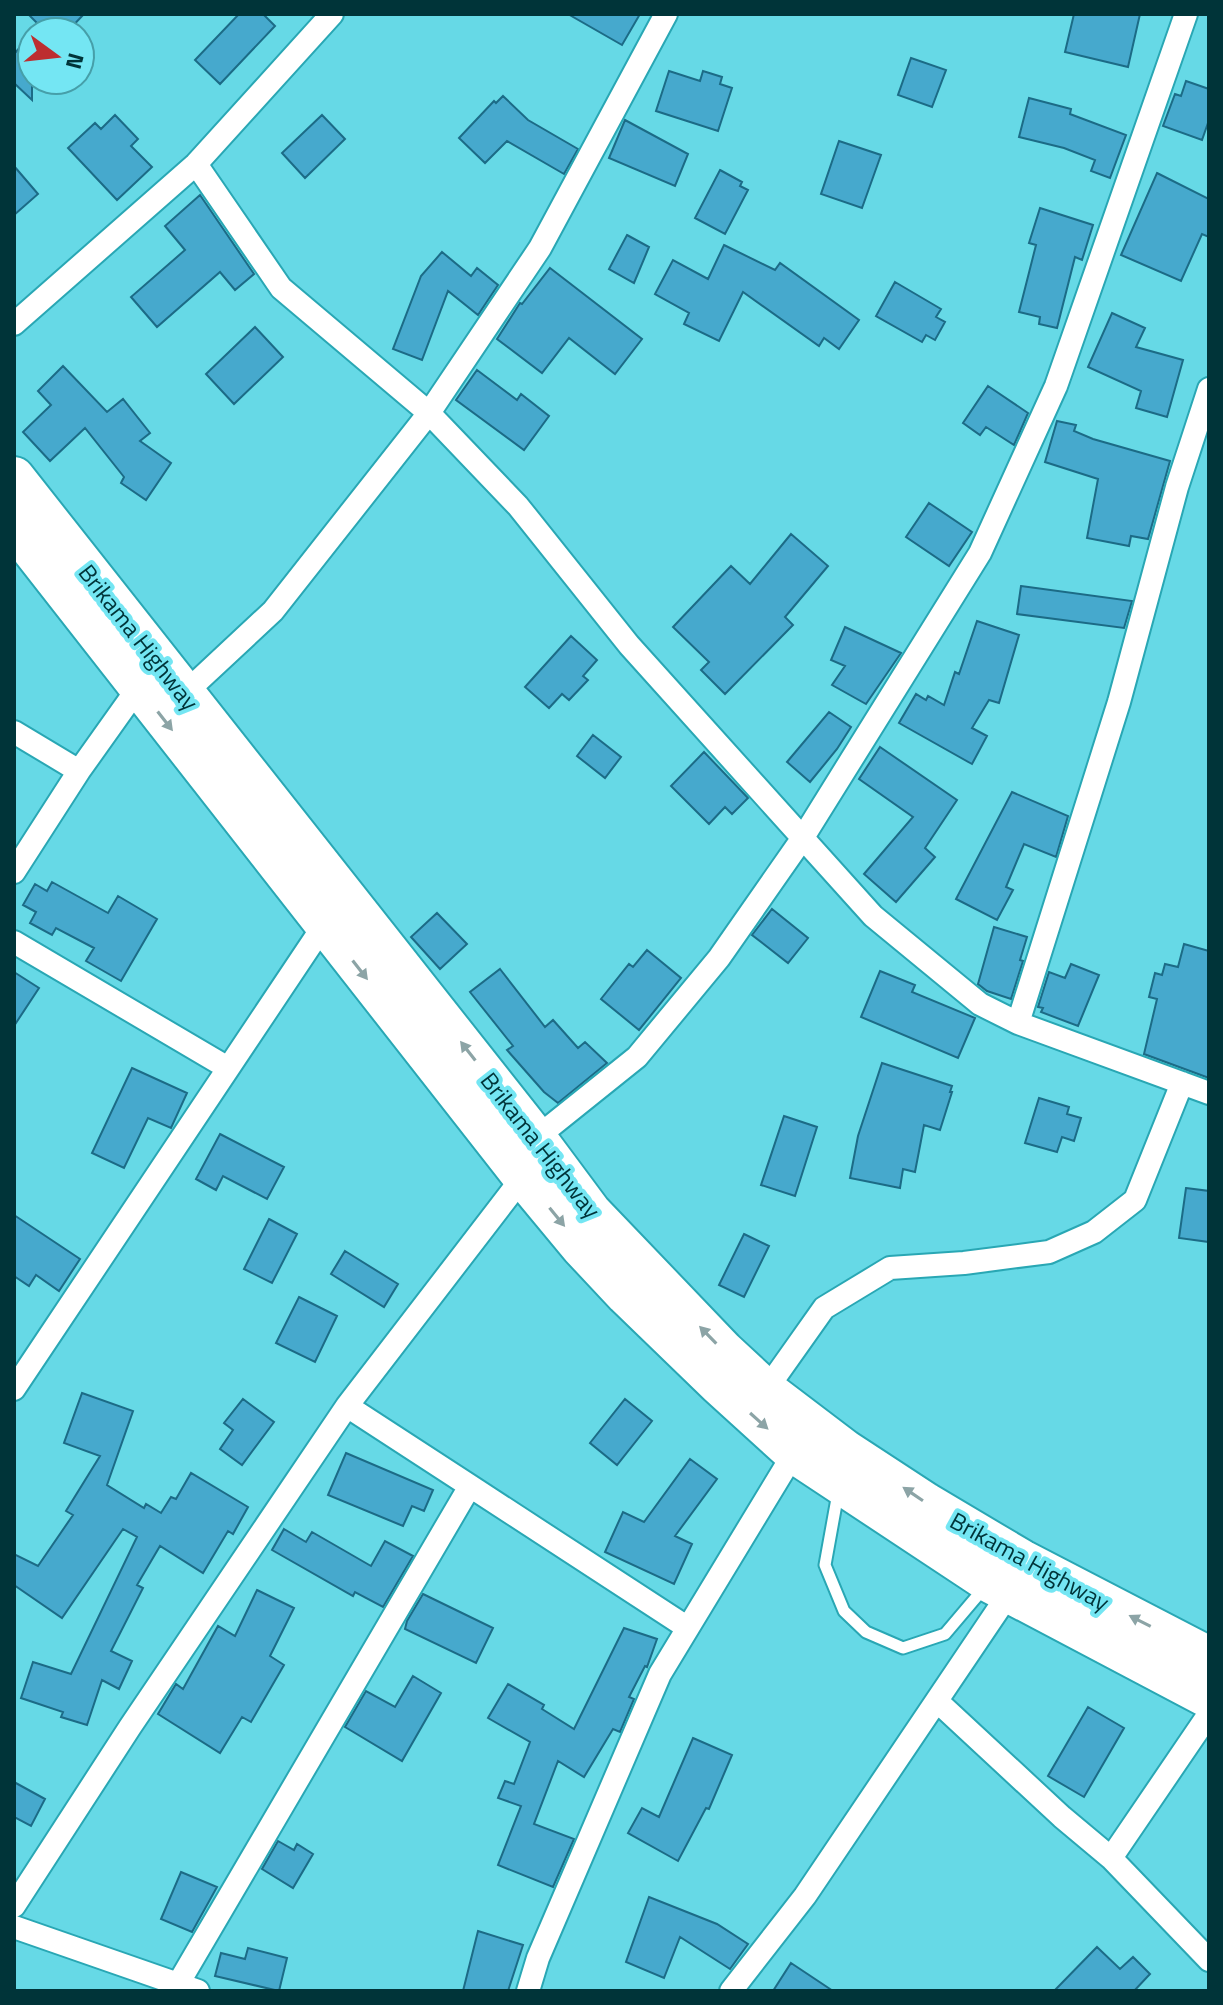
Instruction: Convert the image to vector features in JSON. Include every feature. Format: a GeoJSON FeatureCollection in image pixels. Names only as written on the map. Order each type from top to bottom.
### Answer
{"type":"FeatureCollection","features":[{"type":"Feature","properties":{"kind":"highway","name":"Brikama Highway"},"geometry":{"type":"LineString","coordinates":[[14,477],[86,596]]}},
{"type":"Feature","properties":{"kind":"highway","name":"Brikama Highway"},"geometry":{"type":"LineString","coordinates":[[14,527],[86,596],[148,673],[324,925],[523,1177],[626,1295],[794,1453],[999,1587],[1209,1698]]}},
{"type":"Feature","properties":{"kind":"highway","name":"Brikama Highway"},"geometry":{"type":"LineString","coordinates":[[148,673],[184,694],[536,1138],[591,1212],[724,1351],[766,1390],[845,1450],[926,1503],[1022,1560],[1209,1657]]}},
{"type":"Feature","properties":{"kind":"street"},"geometry":{"type":"LineString","coordinates":[[14,324],[196,164],[332,14]]}},
{"type":"Feature","properties":{"kind":"street"},"geometry":{"type":"LineString","coordinates":[[184,694],[273,611],[429,413],[540,248],[666,14]]}},
{"type":"Feature","properties":{"kind":"street"},"geometry":{"type":"LineString","coordinates":[[536,1138],[637,1057],[719,958],[802,839],[980,553],[1056,386],[1186,14]]}},
{"type":"Feature","properties":{"kind":"street"},"geometry":{"type":"LineString","coordinates":[[196,164],[281,288],[429,413],[518,506],[629,645],[873,916],[980,1004],[1018,1023],[1209,1093]]}},
{"type":"Feature","properties":{"kind":"street"},"geometry":{"type":"LineString","coordinates":[[1018,1023],[1119,702],[1177,487],[1209,389]]}},
{"type":"Feature","properties":{"kind":"street"},"geometry":{"type":"LineString","coordinates":[[14,872],[79,771],[148,673]]}},
{"type":"Feature","properties":{"kind":"street"},"geometry":{"type":"LineString","coordinates":[[14,732],[79,771]]}},
{"type":"Feature","properties":{"kind":"street"},"geometry":{"type":"LineString","coordinates":[[14,1389],[324,925]]}},
{"type":"Feature","properties":{"kind":"street"},"geometry":{"type":"LineString","coordinates":[[14,942],[228,1068]]}},
{"type":"Feature","properties":{"kind":"street"},"geometry":{"type":"LineString","coordinates":[[766,1390],[824,1308],[890,1268],[964,1263],[1049,1252],[1094,1232],[1135,1200],[1182,1083]]}},
{"type":"Feature","properties":{"kind":"street"},"geometry":{"type":"LineString","coordinates":[[14,1906],[130,1727],[347,1406],[523,1177]]}},
{"type":"Feature","properties":{"kind":"street"},"geometry":{"type":"LineString","coordinates":[[347,1406],[688,1628]]}},
{"type":"Feature","properties":{"kind":"street"},"geometry":{"type":"LineString","coordinates":[[528,1991],[538,1958],[660,1674],[794,1453]]}},
{"type":"Feature","properties":{"kind":"street"},"geometry":{"type":"LineString","coordinates":[[14,1927],[188,1988],[470,1486]]}},
{"type":"Feature","properties":{"kind":"street"},"geometry":{"type":"LineString","coordinates":[[731,1991],[805,1896],[938,1702],[999,1587]]}},
{"type":"Feature","properties":{"kind":"street"},"geometry":{"type":"LineString","coordinates":[[938,1702],[1111,1858],[1209,1960]]}},
{"type":"Feature","properties":{"kind":"street"},"geometry":{"type":"LineString","coordinates":[[1111,1858],[1209,1714]]}},
{"type":"Feature","properties":{"kind":"lane"},"geometry":{"type":"LineString","coordinates":[[840,1484],[825,1565],[844,1611],[866,1632],[903,1648],[945,1634],[999,1587]]}},
{"type":"Feature","properties":{"kind":"building"},"geometry":{"type":"Polygon","coordinates":[[[28,14],[84,14],[82,16],[28,14]]]}},
{"type":"Feature","properties":{"kind":"building"},"geometry":{"type":"Polygon","coordinates":[[[239,14],[263,14],[275,26],[220,84],[195,60],[239,14]]]}},
{"type":"Feature","properties":{"kind":"building"},"geometry":{"type":"Polygon","coordinates":[[[568,14],[640,14],[622,45],[568,14]]]}},
{"type":"Feature","properties":{"kind":"building"},"geometry":{"type":"Polygon","coordinates":[[[1074,14],[1140,14],[1128,67],[1065,52],[1074,14]]]}},
{"type":"Feature","properties":{"kind":"building"},"geometry":{"type":"Polygon","coordinates":[[[16,52],[16,85],[14,83],[16,52]]]}},
{"type":"Feature","properties":{"kind":"building"},"geometry":{"type":"Polygon","coordinates":[[[911,58],[946,70],[932,107],[898,95],[911,58]]]}},
{"type":"Feature","properties":{"kind":"building"},"geometry":{"type":"Polygon","coordinates":[[[669,71],[700,81],[703,71],[722,77],[720,84],[732,88],[718,131],[656,111],[669,71]]]}},
{"type":"Feature","properties":{"kind":"building"},"geometry":{"type":"Polygon","coordinates":[[[1186,81],[1209,89],[1209,120],[1202,140],[1163,126],[1175,94],[1181,96],[1186,81]]]}},
{"type":"Feature","properties":{"kind":"building"},"geometry":{"type":"Polygon","coordinates":[[[503,96],[528,120],[578,149],[564,174],[507,141],[485,163],[459,138],[494,101],[496,103],[503,96]]]}},
{"type":"Feature","properties":{"kind":"building"},"geometry":{"type":"Polygon","coordinates":[[[1029,98],[1071,109],[1070,114],[1126,135],[1110,178],[1091,171],[1095,160],[1064,148],[1019,137],[1029,98]]]}},
{"type":"Feature","properties":{"kind":"building"},"geometry":{"type":"Polygon","coordinates":[[[115,115],[138,139],[131,146],[152,167],[117,200],[68,148],[95,123],[101,129],[115,115]]]}},
{"type":"Feature","properties":{"kind":"building"},"geometry":{"type":"Polygon","coordinates":[[[322,115],[345,139],[305,178],[282,153],[322,115]]]}},
{"type":"Feature","properties":{"kind":"building"},"geometry":{"type":"Polygon","coordinates":[[[625,120],[688,154],[675,186],[609,158],[625,120]]]}},
{"type":"Feature","properties":{"kind":"building"},"geometry":{"type":"Polygon","coordinates":[[[839,141],[881,155],[862,208],[821,194],[839,141]]]}},
{"type":"Feature","properties":{"kind":"building"},"geometry":{"type":"Polygon","coordinates":[[[14,166],[38,194],[14,215],[14,166]]]}},
{"type":"Feature","properties":{"kind":"building"},"geometry":{"type":"Polygon","coordinates":[[[720,170],[742,182],[740,186],[748,190],[725,234],[695,218],[720,170]]]}},
{"type":"Feature","properties":{"kind":"building"},"geometry":{"type":"Polygon","coordinates":[[[1157,173],[1209,199],[1209,237],[1202,234],[1181,281],[1121,255],[1157,173]]]}},
{"type":"Feature","properties":{"kind":"building"},"geometry":{"type":"Polygon","coordinates":[[[200,195],[254,274],[235,290],[220,272],[157,327],[131,297],[185,250],[165,226],[200,195]]]}},
{"type":"Feature","properties":{"kind":"building"},"geometry":{"type":"Polygon","coordinates":[[[1040,208],[1093,225],[1082,260],[1075,257],[1057,328],[1039,324],[1040,317],[1019,312],[1036,245],[1029,243],[1040,208]]]}},
{"type":"Feature","properties":{"kind":"building"},"geometry":{"type":"Polygon","coordinates":[[[627,235],[649,247],[634,283],[609,269],[627,235]]]}},
{"type":"Feature","properties":{"kind":"building"},"geometry":{"type":"Polygon","coordinates":[[[724,245],[775,270],[780,263],[859,320],[839,349],[824,338],[819,346],[743,292],[719,341],[684,324],[689,313],[655,294],[673,260],[708,279],[724,245]]]}},
{"type":"Feature","properties":{"kind":"building"},"geometry":{"type":"Polygon","coordinates":[[[442,252],[471,276],[477,268],[498,285],[478,315],[448,291],[422,360],[393,349],[421,276],[442,252]]]}},
{"type":"Feature","properties":{"kind":"building"},"geometry":{"type":"Polygon","coordinates":[[[550,268],[642,339],[615,374],[569,338],[542,373],[497,339],[520,303],[550,268]]]}},
{"type":"Feature","properties":{"kind":"building"},"geometry":{"type":"Polygon","coordinates":[[[895,282],[941,309],[936,317],[945,322],[935,340],[926,335],[922,342],[876,316],[895,282]]]}},
{"type":"Feature","properties":{"kind":"building"},"geometry":{"type":"Polygon","coordinates":[[[1112,313],[1145,328],[1136,347],[1183,360],[1167,417],[1136,408],[1141,391],[1088,367],[1112,313]]]}},
{"type":"Feature","properties":{"kind":"building"},"geometry":{"type":"Polygon","coordinates":[[[255,327],[283,357],[234,404],[206,374],[255,327]]]}},
{"type":"Feature","properties":{"kind":"building"},"geometry":{"type":"Polygon","coordinates":[[[63,366],[107,412],[123,399],[150,433],[140,441],[171,463],[146,500],[121,483],[124,477],[85,428],[50,461],[23,432],[51,405],[38,391],[63,366]]]}},
{"type":"Feature","properties":{"kind":"building"},"geometry":{"type":"Polygon","coordinates":[[[477,370],[517,400],[521,394],[549,416],[524,450],[456,400],[477,370]]]}},
{"type":"Feature","properties":{"kind":"building"},"geometry":{"type":"Polygon","coordinates":[[[988,386],[1028,413],[1014,445],[986,427],[980,435],[963,423],[988,386]]]}},
{"type":"Feature","properties":{"kind":"building"},"geometry":{"type":"Polygon","coordinates":[[[1057,421],[1076,425],[1074,431],[1093,439],[1170,461],[1148,539],[1131,536],[1129,546],[1087,538],[1098,479],[1045,462],[1057,421]]]}},
{"type":"Feature","properties":{"kind":"building"},"geometry":{"type":"Polygon","coordinates":[[[929,503],[972,532],[949,566],[906,537],[929,503]]]}},
{"type":"Feature","properties":{"kind":"building"},"geometry":{"type":"Polygon","coordinates":[[[791,534],[828,566],[785,617],[793,625],[725,694],[701,670],[709,662],[673,627],[731,566],[750,584],[791,534]]]}},
{"type":"Feature","properties":{"kind":"building"},"geometry":{"type":"Polygon","coordinates":[[[1021,586],[1132,601],[1124,628],[1017,614],[1021,586]]]}},
{"type":"Feature","properties":{"kind":"building"},"geometry":{"type":"Polygon","coordinates":[[[977,621],[1019,635],[999,703],[989,700],[972,728],[987,736],[972,764],[899,723],[916,694],[926,700],[928,696],[944,705],[955,672],[959,674],[977,621]]]}},
{"type":"Feature","properties":{"kind":"building"},"geometry":{"type":"Polygon","coordinates":[[[845,627],[901,653],[866,704],[832,685],[845,666],[831,660],[845,627]]]}},
{"type":"Feature","properties":{"kind":"building"},"geometry":{"type":"Polygon","coordinates":[[[571,636],[597,660],[583,676],[588,680],[569,700],[562,694],[549,708],[525,687],[571,636]]]}},
{"type":"Feature","properties":{"kind":"building"},"geometry":{"type":"Polygon","coordinates":[[[829,712],[851,727],[810,782],[787,762],[829,712]]]}},
{"type":"Feature","properties":{"kind":"building"},"geometry":{"type":"Polygon","coordinates":[[[593,735],[621,757],[605,778],[577,756],[593,735]]]}},
{"type":"Feature","properties":{"kind":"building"},"geometry":{"type":"Polygon","coordinates":[[[880,747],[957,800],[925,848],[935,857],[896,902],[864,874],[913,817],[859,779],[880,747]]]}},
{"type":"Feature","properties":{"kind":"building"},"geometry":{"type":"Polygon","coordinates":[[[704,752],[748,798],[732,814],[725,807],[709,824],[671,786],[704,752]]]}},
{"type":"Feature","properties":{"kind":"building"},"geometry":{"type":"Polygon","coordinates":[[[1012,792],[1068,816],[1056,857],[1024,844],[1006,887],[1013,890],[997,920],[956,899],[1012,792]]]}},
{"type":"Feature","properties":{"kind":"building"},"geometry":{"type":"Polygon","coordinates":[[[52,882],[108,913],[118,896],[157,919],[121,981],[86,961],[94,948],[56,928],[52,935],[30,923],[36,912],[23,905],[35,884],[47,891],[52,882]]]}},
{"type":"Feature","properties":{"kind":"building"},"geometry":{"type":"Polygon","coordinates":[[[772,909],[808,938],[788,963],[752,935],[772,909]]]}},
{"type":"Feature","properties":{"kind":"building"},"geometry":{"type":"Polygon","coordinates":[[[437,913],[467,944],[440,969],[411,937],[437,913]]]}},
{"type":"Feature","properties":{"kind":"building"},"geometry":{"type":"Polygon","coordinates":[[[994,927],[1027,937],[1011,999],[987,991],[978,984],[994,927]]]}},
{"type":"Feature","properties":{"kind":"building"},"geometry":{"type":"Polygon","coordinates":[[[1184,944],[1209,951],[1209,1078],[1144,1054],[1157,999],[1149,997],[1155,973],[1162,975],[1165,964],[1178,967],[1184,944]]]}},
{"type":"Feature","properties":{"kind":"building"},"geometry":{"type":"Polygon","coordinates":[[[647,950],[681,978],[639,1030],[601,999],[629,964],[633,967],[647,950]]]}},
{"type":"Feature","properties":{"kind":"building"},"geometry":{"type":"Polygon","coordinates":[[[1071,964],[1099,975],[1078,1026],[1041,1012],[1043,1008],[1038,1007],[1049,972],[1065,978],[1071,964]]]}},
{"type":"Feature","properties":{"kind":"building"},"geometry":{"type":"Polygon","coordinates":[[[500,969],[545,1027],[553,1020],[578,1048],[585,1042],[607,1063],[558,1103],[544,1092],[507,1050],[513,1046],[470,992],[500,969]]]}},
{"type":"Feature","properties":{"kind":"building"},"geometry":{"type":"Polygon","coordinates":[[[880,971],[915,985],[912,992],[975,1018],[958,1058],[861,1017],[880,971]]]}},
{"type":"Feature","properties":{"kind":"building"},"geometry":{"type":"Polygon","coordinates":[[[14,972],[39,988],[14,1026],[14,972]]]}},
{"type":"Feature","properties":{"kind":"building"},"geometry":{"type":"Polygon","coordinates":[[[882,1063],[952,1086],[940,1130],[924,1125],[915,1172],[903,1169],[900,1188],[850,1178],[858,1136],[882,1063]]]}},
{"type":"Feature","properties":{"kind":"building"},"geometry":{"type":"Polygon","coordinates":[[[132,1068],[187,1093],[171,1128],[148,1118],[124,1168],[92,1153],[132,1068]]]}},
{"type":"Feature","properties":{"kind":"building"},"geometry":{"type":"Polygon","coordinates":[[[1039,1098],[1069,1107],[1067,1114],[1081,1118],[1074,1141],[1062,1137],[1057,1152],[1025,1143],[1039,1098]]]}},
{"type":"Feature","properties":{"kind":"building"},"geometry":{"type":"Polygon","coordinates":[[[784,1116],[817,1127],[795,1196],[761,1185],[784,1116]]]}},
{"type":"Feature","properties":{"kind":"building"},"geometry":{"type":"Polygon","coordinates":[[[220,1134],[284,1167],[267,1199],[223,1176],[216,1190],[196,1179],[220,1134]]]}},
{"type":"Feature","properties":{"kind":"building"},"geometry":{"type":"Polygon","coordinates":[[[1186,1188],[1209,1191],[1209,1242],[1179,1238],[1186,1188]]]}},
{"type":"Feature","properties":{"kind":"building"},"geometry":{"type":"Polygon","coordinates":[[[14,1215],[80,1259],[59,1291],[36,1275],[29,1286],[14,1276],[14,1215]]]}},
{"type":"Feature","properties":{"kind":"building"},"geometry":{"type":"Polygon","coordinates":[[[269,1219],[297,1234],[272,1283],[244,1269],[269,1219]]]}},
{"type":"Feature","properties":{"kind":"building"},"geometry":{"type":"Polygon","coordinates":[[[744,1234],[769,1246],[744,1297],[719,1285],[744,1234]]]}},
{"type":"Feature","properties":{"kind":"building"},"geometry":{"type":"Polygon","coordinates":[[[345,1251],[398,1284],[384,1307],[331,1274],[345,1251]]]}},
{"type":"Feature","properties":{"kind":"building"},"geometry":{"type":"Polygon","coordinates":[[[299,1297],[337,1316],[315,1362],[276,1343],[299,1297]]]}},
{"type":"Feature","properties":{"kind":"building"},"geometry":{"type":"Polygon","coordinates":[[[82,1393],[133,1411],[107,1485],[144,1508],[146,1504],[161,1513],[171,1497],[176,1499],[191,1473],[248,1507],[233,1534],[228,1531],[203,1573],[160,1546],[137,1585],[143,1588],[111,1651],[132,1661],[119,1689],[102,1680],[87,1725],[61,1717],[63,1712],[21,1698],[33,1662],[71,1674],[137,1537],[123,1529],[62,1618],[14,1585],[14,1554],[38,1566],[73,1515],[66,1511],[100,1456],[64,1443],[82,1393]]]}},
{"type":"Feature","properties":{"kind":"building"},"geometry":{"type":"Polygon","coordinates":[[[243,1399],[274,1422],[242,1465],[220,1449],[233,1430],[224,1423],[243,1399]]]}},
{"type":"Feature","properties":{"kind":"building"},"geometry":{"type":"Polygon","coordinates":[[[625,1399],[652,1421],[617,1465],[590,1443],[625,1399]]]}},
{"type":"Feature","properties":{"kind":"building"},"geometry":{"type":"Polygon","coordinates":[[[346,1453],[433,1490],[424,1511],[412,1506],[403,1526],[328,1495],[346,1453]]]}},
{"type":"Feature","properties":{"kind":"building"},"geometry":{"type":"Polygon","coordinates":[[[690,1459],[717,1479],[675,1536],[692,1544],[674,1584],[605,1552],[623,1512],[644,1522],[690,1459]]]}},
{"type":"Feature","properties":{"kind":"building"},"geometry":{"type":"Polygon","coordinates":[[[284,1529],[306,1542],[312,1532],[371,1566],[385,1541],[413,1556],[383,1607],[355,1592],[353,1596],[272,1550],[284,1529]]]}},
{"type":"Feature","properties":{"kind":"building"},"geometry":{"type":"Polygon","coordinates":[[[257,1590],[294,1608],[270,1656],[284,1665],[251,1722],[242,1717],[220,1753],[158,1714],[176,1684],[183,1689],[218,1626],[235,1636],[257,1590]]]}},
{"type":"Feature","properties":{"kind":"building"},"geometry":{"type":"Polygon","coordinates":[[[423,1594],[493,1628],[476,1663],[405,1629],[423,1594]]]}},
{"type":"Feature","properties":{"kind":"building"},"geometry":{"type":"Polygon","coordinates":[[[624,1628],[657,1639],[647,1667],[629,1697],[634,1699],[620,1732],[613,1729],[584,1777],[558,1761],[534,1824],[574,1839],[553,1887],[498,1865],[521,1806],[498,1798],[505,1781],[514,1784],[530,1742],[488,1718],[508,1684],[544,1705],[542,1709],[574,1729],[624,1628]]]}},
{"type":"Feature","properties":{"kind":"building"},"geometry":{"type":"Polygon","coordinates":[[[413,1676],[441,1693],[402,1761],[345,1727],[366,1691],[395,1707],[413,1676]]]}},
{"type":"Feature","properties":{"kind":"building"},"geometry":{"type":"Polygon","coordinates":[[[1088,1707],[1124,1728],[1084,1797],[1048,1776],[1088,1707]]]}},
{"type":"Feature","properties":{"kind":"building"},"geometry":{"type":"Polygon","coordinates":[[[693,1738],[732,1755],[709,1809],[706,1808],[678,1861],[628,1833],[642,1808],[659,1817],[693,1738]]]}},
{"type":"Feature","properties":{"kind":"building"},"geometry":{"type":"Polygon","coordinates":[[[14,1782],[45,1799],[31,1826],[14,1817],[14,1782]]]}},
{"type":"Feature","properties":{"kind":"building"},"geometry":{"type":"Polygon","coordinates":[[[278,1841],[294,1850],[297,1844],[313,1854],[293,1888],[262,1869],[278,1841]]]}},
{"type":"Feature","properties":{"kind":"building"},"geometry":{"type":"Polygon","coordinates":[[[181,1872],[217,1887],[192,1932],[161,1919],[181,1872]]]}},
{"type":"Feature","properties":{"kind":"building"},"geometry":{"type":"Polygon","coordinates":[[[649,1897],[717,1924],[748,1944],[730,1969],[680,1937],[664,1978],[626,1962],[649,1897]]]}},
{"type":"Feature","properties":{"kind":"building"},"geometry":{"type":"Polygon","coordinates":[[[478,1931],[523,1945],[508,1991],[463,1991],[478,1931]]]}},
{"type":"Feature","properties":{"kind":"building"},"geometry":{"type":"Polygon","coordinates":[[[1097,1947],[1120,1969],[1133,1957],[1150,1974],[1134,1991],[1054,1991],[1097,1947]]]}},
{"type":"Feature","properties":{"kind":"building"},"geometry":{"type":"Polygon","coordinates":[[[248,1948],[287,1958],[279,1991],[215,1976],[221,1953],[245,1959],[248,1948]]]}},
{"type":"Feature","properties":{"kind":"building"},"geometry":{"type":"Polygon","coordinates":[[[791,1963],[833,1991],[773,1991],[791,1963]]]}}]}
